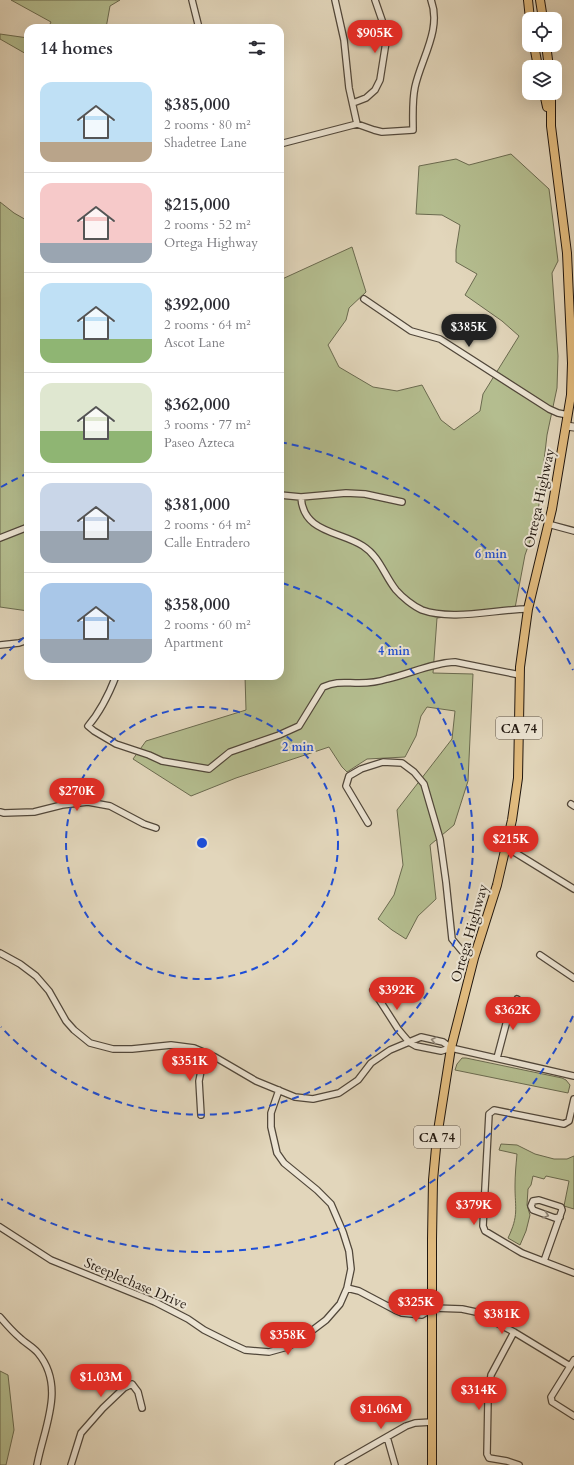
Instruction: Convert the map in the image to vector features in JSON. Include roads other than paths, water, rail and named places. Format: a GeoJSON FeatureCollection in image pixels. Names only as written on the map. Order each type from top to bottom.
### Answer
{"type":"FeatureCollection","features":[{"type":"Feature","properties":{"kind":"main road"},"geometry":{"type":"LineString","coordinates":[[528,0],[529,12]]}},
{"type":"Feature","properties":{"kind":"main road"},"geometry":{"type":"LineString","coordinates":[[540,0],[542,12]]}},
{"type":"Feature","properties":{"kind":"main road","name":"Ortega Highway"},"geometry":{"type":"LineString","coordinates":[[432,1465],[432,1239],[433,1180],[437,1137],[451,1048],[474,958],[497,885],[512,820],[518,778],[520,675],[528,609],[570,426],[568,415],[571,395],[572,363],[569,289],[563,212],[551,126],[545,100]]}},
{"type":"Feature","properties":{"kind":"main road","name":"Ortega Highway"},"geometry":{"type":"LineString","coordinates":[[551,100],[551,126]]}},
{"type":"Feature","properties":{"kind":"street"},"geometry":{"type":"LineString","coordinates":[[192,0],[198,24]]}},
{"type":"Feature","properties":{"kind":"street"},"geometry":{"type":"LineString","coordinates":[[335,0],[344,40],[348,88],[358,124]]}},
{"type":"Feature","properties":{"kind":"street"},"geometry":{"type":"LineString","coordinates":[[353,103],[366,98],[375,90],[380,80],[386,42],[384,26],[375,0]]}},
{"type":"Feature","properties":{"kind":"street"},"geometry":{"type":"LineString","coordinates":[[284,143],[358,124],[382,132],[413,130],[414,88],[433,26],[434,12],[431,0]]}},
{"type":"Feature","properties":{"kind":"street"},"geometry":{"type":"LineString","coordinates":[[364,299],[411,331],[440,339],[549,409],[558,414],[568,415]]}},
{"type":"Feature","properties":{"kind":"street"},"geometry":{"type":"LineString","coordinates":[[284,495],[301,497],[346,493],[365,494],[402,502]]}},
{"type":"Feature","properties":{"kind":"street"},"geometry":{"type":"LineString","coordinates":[[301,497],[301,506],[308,518],[324,530],[345,537],[364,546],[378,561],[396,590],[411,603],[422,609],[441,614],[528,609]]}},
{"type":"Feature","properties":{"kind":"street"},"geometry":{"type":"LineString","coordinates":[[548,524],[574,531]]}},
{"type":"Feature","properties":{"kind":"street"},"geometry":{"type":"LineString","coordinates":[[0,538],[24,529]]}},
{"type":"Feature","properties":{"kind":"street"},"geometry":{"type":"LineString","coordinates":[[0,645],[24,641]]}},
{"type":"Feature","properties":{"kind":"street"},"geometry":{"type":"LineString","coordinates":[[114,680],[96,717],[88,726],[116,744],[149,754],[162,761],[209,769],[230,752],[279,735],[299,726],[323,687],[329,684],[342,682],[358,683],[386,679],[434,665],[455,662],[520,675]]}},
{"type":"Feature","properties":{"kind":"street"},"geometry":{"type":"LineString","coordinates":[[368,822],[346,786],[349,776],[361,769],[383,762],[402,763],[418,776],[424,784],[440,839],[452,939],[462,951],[474,958]]}},
{"type":"Feature","properties":{"kind":"street"},"geometry":{"type":"LineString","coordinates":[[0,812],[34,812],[62,804],[88,802],[110,806],[144,824],[156,828]]}},
{"type":"Feature","properties":{"kind":"street"},"geometry":{"type":"LineString","coordinates":[[506,847],[574,889]]}},
{"type":"Feature","properties":{"kind":"street"},"geometry":{"type":"LineString","coordinates":[[0,953],[20,964],[36,976],[49,991],[66,1021],[74,1030],[90,1043],[113,1049],[132,1049],[170,1045],[194,1048],[207,1053],[256,1081],[296,1097],[313,1099],[339,1093],[358,1080],[371,1063],[390,1050],[421,1037],[444,1042],[451,1048],[574,1076]]}},
{"type":"Feature","properties":{"kind":"street"},"geometry":{"type":"LineString","coordinates":[[540,955],[574,978]]}},
{"type":"Feature","properties":{"kind":"street"},"geometry":{"type":"LineString","coordinates":[[373,990],[398,1029],[409,1042],[416,1046],[441,1051],[451,1048]]}},
{"type":"Feature","properties":{"kind":"street"},"geometry":{"type":"LineString","coordinates":[[497,1058],[506,1024],[517,999]]}},
{"type":"Feature","properties":{"kind":"street"},"geometry":{"type":"LineString","coordinates":[[201,1115],[199,1081],[202,1066],[207,1053]]}},
{"type":"Feature","properties":{"kind":"street","name":"Steeplechase Drive"},"geometry":{"type":"LineString","coordinates":[[0,1227],[51,1260],[155,1302],[188,1319],[204,1330],[245,1350],[269,1352],[287,1347],[297,1342],[326,1320],[340,1304],[347,1288],[350,1268],[349,1251],[331,1204],[317,1190],[288,1167],[277,1153],[271,1127],[271,1113],[279,1090]]}},
{"type":"Feature","properties":{"kind":"street"},"geometry":{"type":"LineString","coordinates":[[574,1099],[569,1121],[564,1124],[494,1110],[489,1114],[483,1226],[485,1231],[522,1253],[574,1272]]}},
{"type":"Feature","properties":{"kind":"street"},"geometry":{"type":"LineString","coordinates":[[544,1261],[560,1217],[562,1210],[560,1207],[539,1200],[533,1201],[531,1206],[532,1210],[554,1218],[560,1217]]}},
{"type":"Feature","properties":{"kind":"street"},"geometry":{"type":"LineString","coordinates":[[347,1288],[359,1291],[402,1313],[422,1314],[433,1308]]}},
{"type":"Feature","properties":{"kind":"street"},"geometry":{"type":"LineString","coordinates":[[402,1313],[403,1304]]}},
{"type":"Feature","properties":{"kind":"street"},"geometry":{"type":"LineString","coordinates":[[388,1306],[403,1304],[423,1305],[433,1308],[476,1312],[514,1332],[570,1366]]}},
{"type":"Feature","properties":{"kind":"street"},"geometry":{"type":"LineString","coordinates":[[0,1317],[19,1337],[37,1352],[44,1361],[51,1377],[53,1396],[37,1465]]}},
{"type":"Feature","properties":{"kind":"street"},"geometry":{"type":"LineString","coordinates":[[514,1332],[491,1375],[488,1400],[487,1454],[489,1458],[519,1465]]}},
{"type":"Feature","properties":{"kind":"street"},"geometry":{"type":"LineString","coordinates":[[574,1360],[551,1397],[552,1402],[574,1416]]}},
{"type":"Feature","properties":{"kind":"street"},"geometry":{"type":"LineString","coordinates":[[71,1465],[81,1433],[103,1408],[124,1388],[132,1384],[138,1392],[142,1408]]}},
{"type":"Feature","properties":{"kind":"street"},"geometry":{"type":"LineString","coordinates":[[338,1465],[345,1463],[387,1437],[411,1425],[432,1422]]}},
{"type":"Feature","properties":{"kind":"street"},"geometry":{"type":"LineString","coordinates":[[387,1437],[395,1465]]}}]}
